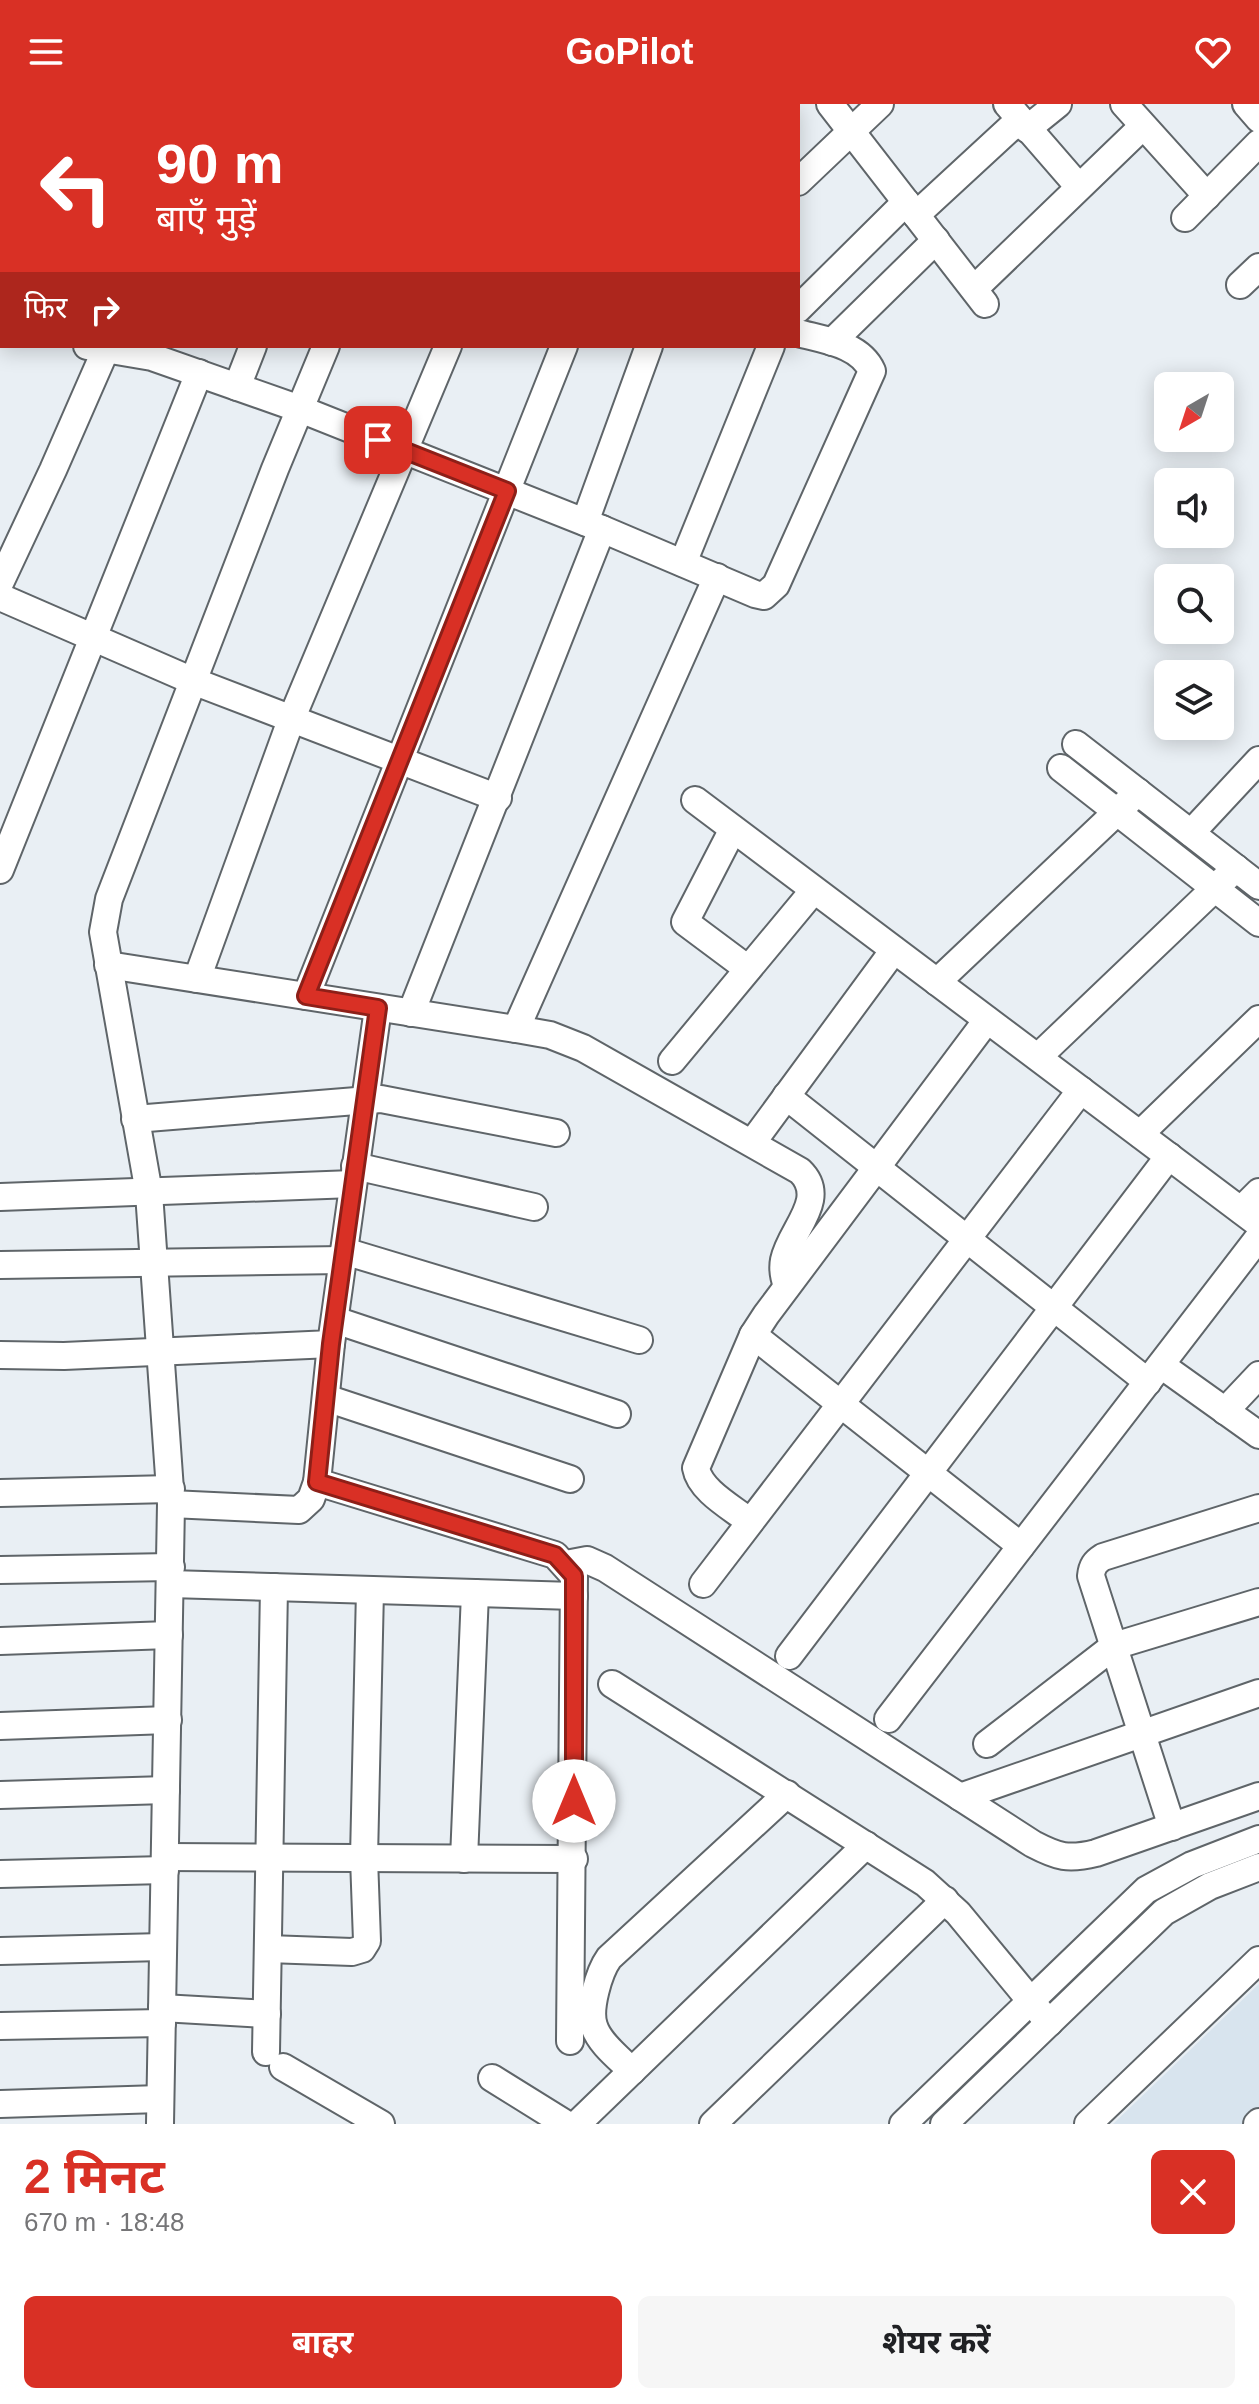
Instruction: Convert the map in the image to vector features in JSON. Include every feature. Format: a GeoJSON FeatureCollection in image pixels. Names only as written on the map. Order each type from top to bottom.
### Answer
{"type":"FeatureCollection","features":[{"type":"Feature","properties":{"kind":"street"},"geometry":{"type":"LineString","coordinates":[[830,104],[979,296],[1079,187],[1143,126]]}},
{"type":"Feature","properties":{"kind":"street"},"geometry":{"type":"LineString","coordinates":[[800,180],[880,104]]}},
{"type":"Feature","properties":{"kind":"street"},"geometry":{"type":"LineString","coordinates":[[800,307],[1018,118],[1058,104]]}},
{"type":"Feature","properties":{"kind":"street"},"geometry":{"type":"LineString","coordinates":[[1124,104],[1207,196]]}},
{"type":"Feature","properties":{"kind":"street"},"geometry":{"type":"LineString","coordinates":[[1246,104],[1259,119]]}},
{"type":"Feature","properties":{"kind":"street"},"geometry":{"type":"LineString","coordinates":[[1018,118],[1079,187]]}},
{"type":"Feature","properties":{"kind":"street"},"geometry":{"type":"LineString","coordinates":[[1185,218],[1259,143]]}},
{"type":"Feature","properties":{"kind":"street"},"geometry":{"type":"LineString","coordinates":[[832,342],[936,240]]}},
{"type":"Feature","properties":{"kind":"street"},"geometry":{"type":"LineString","coordinates":[[0,583],[53,470],[96,348],[152,352],[764,596],[776,585],[872,371],[868,362],[857,352],[800,334]]}},
{"type":"Feature","properties":{"kind":"street"},"geometry":{"type":"LineString","coordinates":[[237,387],[252,348]]}},
{"type":"Feature","properties":{"kind":"street"},"geometry":{"type":"LineString","coordinates":[[0,2104],[160,2112],[171,1496],[149,1193],[103,932],[109,899],[325,348]]}},
{"type":"Feature","properties":{"kind":"street"},"geometry":{"type":"LineString","coordinates":[[197,979],[291,720],[447,348]]}},
{"type":"Feature","properties":{"kind":"street"},"geometry":{"type":"LineString","coordinates":[[306,996],[563,348]]}},
{"type":"Feature","properties":{"kind":"street"},"geometry":{"type":"LineString","coordinates":[[411,1013],[498,798],[594,526],[648,348]]}},
{"type":"Feature","properties":{"kind":"street"},"geometry":{"type":"LineString","coordinates":[[683,563],[770,348]]}},
{"type":"Feature","properties":{"kind":"street"},"geometry":{"type":"LineString","coordinates":[[0,870],[199,373]]}},
{"type":"Feature","properties":{"kind":"street"},"geometry":{"type":"LineString","coordinates":[[516,1029],[717,577]]}},
{"type":"Feature","properties":{"kind":"street"},"geometry":{"type":"LineString","coordinates":[[0,597],[193,681],[498,798]]}},
{"type":"Feature","properties":{"kind":"street"},"geometry":{"type":"LineString","coordinates":[[1076,744],[1259,886]]}},
{"type":"Feature","properties":{"kind":"street"},"geometry":{"type":"LineString","coordinates":[[1191,833],[1259,760]]}},
{"type":"Feature","properties":{"kind":"street"},"geometry":{"type":"LineString","coordinates":[[1061,768],[1259,923]]}},
{"type":"Feature","properties":{"kind":"street"},"geometry":{"type":"LineString","coordinates":[[937,982],[1138,792]]}},
{"type":"Feature","properties":{"kind":"street"},"geometry":{"type":"LineString","coordinates":[[695,800],[1169,1156],[1253,1209]]}},
{"type":"Feature","properties":{"kind":"street"},"geometry":{"type":"LineString","coordinates":[[733,829],[685,922],[748,969]]}},
{"type":"Feature","properties":{"kind":"street"},"geometry":{"type":"LineString","coordinates":[[1038,1057],[1236,868]]}},
{"type":"Feature","properties":{"kind":"street"},"geometry":{"type":"LineString","coordinates":[[672,1061],[814,890]]}},
{"type":"Feature","properties":{"kind":"street"},"geometry":{"type":"LineString","coordinates":[[752,1143],[894,950]]}},
{"type":"Feature","properties":{"kind":"street"},"geometry":{"type":"LineString","coordinates":[[108,965],[516,1029],[550,1035],[583,1048],[808,1178],[811,1202],[784,1259],[783,1274],[787,1286]]}},
{"type":"Feature","properties":{"kind":"street"},"geometry":{"type":"LineString","coordinates":[[0,1493],[171,1496],[299,1510],[311,1499],[317,1482],[333,1332],[378,1008]]}},
{"type":"Feature","properties":{"kind":"street"},"geometry":{"type":"LineString","coordinates":[[1140,1134],[1259,1019]]}},
{"type":"Feature","properties":{"kind":"street"},"geometry":{"type":"LineString","coordinates":[[750,1522],[698,1478],[696,1468],[753,1335],[987,1020]]}},
{"type":"Feature","properties":{"kind":"street"},"geometry":{"type":"LineString","coordinates":[[703,1584],[1081,1090]]}},
{"type":"Feature","properties":{"kind":"street"},"geometry":{"type":"LineString","coordinates":[[786,1096],[1054,1307],[1154,1373],[1225,1411],[1259,1435]]}},
{"type":"Feature","properties":{"kind":"street"},"geometry":{"type":"LineString","coordinates":[[135,1119],[364,1100],[398,1100],[556,1133]]}},
{"type":"Feature","properties":{"kind":"street"},"geometry":{"type":"LineString","coordinates":[[789,1656],[1169,1156]]}},
{"type":"Feature","properties":{"kind":"street"},"geometry":{"type":"LineString","coordinates":[[0,1197],[149,1193],[354,1175],[534,1207]]}},
{"type":"Feature","properties":{"kind":"street"},"geometry":{"type":"LineString","coordinates":[[888,1719],[1259,1237]]}},
{"type":"Feature","properties":{"kind":"street"},"geometry":{"type":"LineString","coordinates":[[0,1265],[155,1263],[344,1255],[639,1340]]}},
{"type":"Feature","properties":{"kind":"street"},"geometry":{"type":"LineString","coordinates":[[0,1355],[64,1356],[162,1351],[333,1332],[617,1414]]}},
{"type":"Feature","properties":{"kind":"street"},"geometry":{"type":"LineString","coordinates":[[753,1335],[1021,1546]]}},
{"type":"Feature","properties":{"kind":"street"},"geometry":{"type":"LineString","coordinates":[[1225,1411],[1259,1375]]}},
{"type":"Feature","properties":{"kind":"street"},"geometry":{"type":"LineString","coordinates":[[326,1398],[570,1479]]}},
{"type":"Feature","properties":{"kind":"street"},"geometry":{"type":"LineString","coordinates":[[317,1482],[555,1555],[574,1576],[574,1859],[570,2041]]}},
{"type":"Feature","properties":{"kind":"street"},"geometry":{"type":"LineString","coordinates":[[1172,1827],[1091,1576],[1092,1569],[1096,1561],[1259,1508]]}},
{"type":"Feature","properties":{"kind":"street"},"geometry":{"type":"LineString","coordinates":[[566,1564],[587,1560],[605,1568],[1033,1844],[1057,1856],[1075,1858],[1096,1853],[1259,1796]]}},
{"type":"Feature","properties":{"kind":"street"},"geometry":{"type":"LineString","coordinates":[[0,1570],[170,1575],[274,1587],[574,1596]]}},
{"type":"Feature","properties":{"kind":"street"},"geometry":{"type":"LineString","coordinates":[[274,1587],[267,2014],[275,2059],[381,2124]]}},
{"type":"Feature","properties":{"kind":"street"},"geometry":{"type":"LineString","coordinates":[[268,1949],[352,1952],[362,1949],[367,1941],[364,1858],[370,1590]]}},
{"type":"Feature","properties":{"kind":"street"},"geometry":{"type":"LineString","coordinates":[[464,1859],[475,1593]]}},
{"type":"Feature","properties":{"kind":"street"},"geometry":{"type":"LineString","coordinates":[[987,1744],[1114,1646],[1259,1602]]}},
{"type":"Feature","properties":{"kind":"street"},"geometry":{"type":"LineString","coordinates":[[0,1641],[169,1635]]}},
{"type":"Feature","properties":{"kind":"street"},"geometry":{"type":"LineString","coordinates":[[612,1684],[925,1883],[945,1900],[1049,2023]]}},
{"type":"Feature","properties":{"kind":"street"},"geometry":{"type":"LineString","coordinates":[[960,1797],[1259,1693]]}},
{"type":"Feature","properties":{"kind":"street"},"geometry":{"type":"LineString","coordinates":[[0,1726],[168,1720]]}},
{"type":"Feature","properties":{"kind":"street"},"geometry":{"type":"LineString","coordinates":[[0,1795],[166,1790]]}},
{"type":"Feature","properties":{"kind":"street"},"geometry":{"type":"LineString","coordinates":[[632,2071],[594,2027],[594,2006],[601,1969],[609,1958],[787,1794]]}},
{"type":"Feature","properties":{"kind":"street"},"geometry":{"type":"LineString","coordinates":[[903,2124],[1146,1890],[1192,1865],[1259,1839]]}},
{"type":"Feature","properties":{"kind":"street"},"geometry":{"type":"LineString","coordinates":[[577,2124],[866,1845]]}},
{"type":"Feature","properties":{"kind":"street"},"geometry":{"type":"LineString","coordinates":[[0,1874],[270,1858],[574,1859]]}},
{"type":"Feature","properties":{"kind":"street"},"geometry":{"type":"LineString","coordinates":[[944,2124],[1164,1912],[1210,1886],[1259,1867]]}},
{"type":"Feature","properties":{"kind":"street"},"geometry":{"type":"LineString","coordinates":[[713,2124],[945,1900]]}},
{"type":"Feature","properties":{"kind":"street"},"geometry":{"type":"LineString","coordinates":[[0,1951],[163,1947]]}},
{"type":"Feature","properties":{"kind":"street"},"geometry":{"type":"LineString","coordinates":[[1088,2124],[1259,1960]]}},
{"type":"Feature","properties":{"kind":"street"},"geometry":{"type":"LineString","coordinates":[[0,2026],[162,2016],[267,2014]]}},
{"type":"Feature","properties":{"kind":"street"},"geometry":{"type":"LineString","coordinates":[[492,2078],[566,2124]]}},
{"type":"Feature","properties":{"kind":"shaded area"},"geometry":{"type":"Polygon","coordinates":[[[1259,1984],[1259,2124],[1113,2124],[1259,1984]]]}},
{"type":"Feature","properties":{"kind":"route"},"geometry":{"type":"LineString","coordinates":[[378,440],[507,491],[306,996],[378,1008],[331,1344],[317,1482],[555,1555],[566,1564],[574,1576],[574,1801]]}}]}
